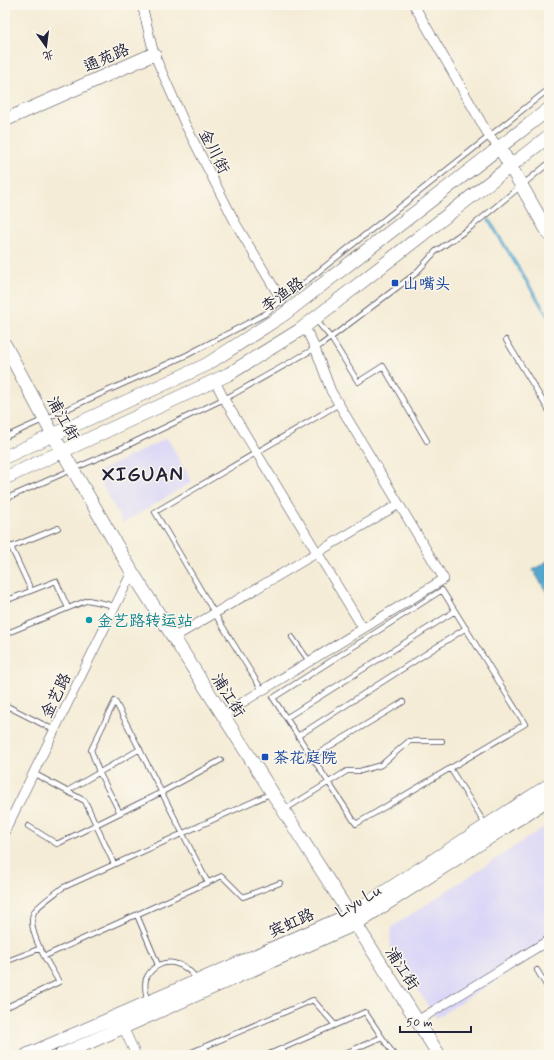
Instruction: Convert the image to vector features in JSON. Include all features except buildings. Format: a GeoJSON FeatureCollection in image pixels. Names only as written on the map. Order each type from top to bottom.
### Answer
{"type":"FeatureCollection","features":[{"type":"Feature","properties":{"kind":"main road","name":"通苑路"},"geometry":{"type":"LineString","coordinates":[[5,120],[154,54]]}},
{"type":"Feature","properties":{"kind":"main road","name":"李渔路"},"geometry":{"type":"LineString","coordinates":[[5,457],[206,365],[284,316],[549,109]]}},
{"type":"Feature","properties":{"kind":"main road"},"geometry":{"type":"LineString","coordinates":[[5,478],[229,374],[305,327],[549,136]]}},
{"type":"Feature","properties":{"kind":"main road"},"geometry":{"type":"LineString","coordinates":[[500,148],[549,234]]}},
{"type":"Feature","properties":{"kind":"main road","name":"浦江街"},"geometry":{"type":"LineString","coordinates":[[5,345],[53,435],[132,572],[439,1055]]}},
{"type":"Feature","properties":{"kind":"main road","name":"宾虹路"},"geometry":{"type":"LineString","coordinates":[[27,1055],[198,980],[352,919],[486,826],[549,785]]}},
{"type":"Feature","properties":{"kind":"main road","name":"Liyu Lu"},"geometry":{"type":"LineString","coordinates":[[61,1055],[124,1027],[352,919],[549,799]]}},
{"type":"Feature","properties":{"kind":"street","name":"金川街"},"geometry":{"type":"LineString","coordinates":[[142,5],[154,54],[185,124],[236,224],[282,301]]}},
{"type":"Feature","properties":{"kind":"street"},"geometry":{"type":"LineString","coordinates":[[414,5],[489,136],[500,148]]}},
{"type":"Feature","properties":{"kind":"street"},"geometry":{"type":"LineString","coordinates":[[222,715],[444,579],[331,391],[315,348],[305,327]]}},
{"type":"Feature","properties":{"kind":"street"},"geometry":{"type":"LineString","coordinates":[[215,381],[224,399],[363,628]]}},
{"type":"Feature","properties":{"kind":"street"},"geometry":{"type":"LineString","coordinates":[[173,638],[399,504]]}},
{"type":"Feature","properties":{"kind":"street","name":"金艺路"},"geometry":{"type":"LineString","coordinates":[[5,831],[132,572]]}},
{"type":"Feature","properties":{"kind":"street"},"geometry":{"type":"LineString","coordinates":[[417,1021],[549,940]]}},
{"type":"Feature","properties":{"kind":"street"},"geometry":{"type":"LineString","coordinates":[[124,1027],[136,1055]]}},
{"type":"Feature","properties":{"kind":"lane"},"geometry":{"type":"LineString","coordinates":[[5,438],[187,355],[266,314],[549,89]]}},
{"type":"Feature","properties":{"kind":"lane"},"geometry":{"type":"LineString","coordinates":[[5,499],[126,446],[224,399],[315,348],[331,338],[415,274],[436,251],[471,227],[549,163]]}},
{"type":"Feature","properties":{"kind":"lane"},"geometry":{"type":"LineString","coordinates":[[315,318],[331,338],[358,382],[382,366],[427,441]]}},
{"type":"Feature","properties":{"kind":"lane"},"geometry":{"type":"LineString","coordinates":[[506,340],[549,410]]}},
{"type":"Feature","properties":{"kind":"lane"},"geometry":{"type":"LineString","coordinates":[[262,690],[155,512],[339,404]]}},
{"type":"Feature","properties":{"kind":"lane"},"geometry":{"type":"LineString","coordinates":[[11,547],[58,528]]}},
{"type":"Feature","properties":{"kind":"lane"},"geometry":{"type":"LineString","coordinates":[[5,542],[11,547],[31,590]]}},
{"type":"Feature","properties":{"kind":"lane"},"geometry":{"type":"LineString","coordinates":[[5,601],[56,580],[68,608]]}},
{"type":"Feature","properties":{"kind":"lane"},"geometry":{"type":"LineString","coordinates":[[442,590],[466,628],[526,724],[356,824],[273,698],[442,590]]}},
{"type":"Feature","properties":{"kind":"lane"},"geometry":{"type":"LineString","coordinates":[[5,634],[88,600],[115,606]]}},
{"type":"Feature","properties":{"kind":"lane"},"geometry":{"type":"LineString","coordinates":[[286,718],[455,612]]}},
{"type":"Feature","properties":{"kind":"lane"},"geometry":{"type":"LineString","coordinates":[[298,736],[466,628]]}},
{"type":"Feature","properties":{"kind":"lane"},"geometry":{"type":"LineString","coordinates":[[292,636],[309,661]]}},
{"type":"Feature","properties":{"kind":"lane"},"geometry":{"type":"LineString","coordinates":[[120,813],[99,772],[90,750],[114,701],[184,833],[208,883]]}},
{"type":"Feature","properties":{"kind":"lane"},"geometry":{"type":"LineString","coordinates":[[312,757],[403,702]]}},
{"type":"Feature","properties":{"kind":"lane"},"geometry":{"type":"LineString","coordinates":[[5,705],[54,730]]}},
{"type":"Feature","properties":{"kind":"lane"},"geometry":{"type":"LineString","coordinates":[[283,811],[347,771],[360,771],[381,765],[409,741],[442,741]]}},
{"type":"Feature","properties":{"kind":"lane"},"geometry":{"type":"LineString","coordinates":[[67,791],[140,749]]}},
{"type":"Feature","properties":{"kind":"lane"},"geometry":{"type":"LineString","coordinates":[[28,826],[57,844],[162,792],[221,760]]}},
{"type":"Feature","properties":{"kind":"lane"},"geometry":{"type":"LineString","coordinates":[[450,768],[486,826]]}},
{"type":"Feature","properties":{"kind":"lane"},"geometry":{"type":"LineString","coordinates":[[33,774],[85,801],[114,864]]}},
{"type":"Feature","properties":{"kind":"lane"},"geometry":{"type":"LineString","coordinates":[[9,1006],[59,982],[35,938],[31,923],[34,911],[62,888],[272,793]]}},
{"type":"Feature","properties":{"kind":"lane"},"geometry":{"type":"LineString","coordinates":[[45,956],[222,876],[243,896],[280,883]]}},
{"type":"Feature","properties":{"kind":"lane"},"geometry":{"type":"LineString","coordinates":[[137,915],[158,965]]}},
{"type":"Feature","properties":{"kind":"lane"},"geometry":{"type":"LineString","coordinates":[[5,962],[41,948]]}},
{"type":"Feature","properties":{"kind":"lane"},"geometry":{"type":"LineString","coordinates":[[147,1003],[145,990],[146,979],[154,968],[162,963],[177,963],[189,970],[198,980]]}},
{"type":"Feature","properties":{"kind":"lane"},"geometry":{"type":"LineString","coordinates":[[536,970],[549,990]]}},
{"type":"Feature","properties":{"kind":"lane"},"geometry":{"type":"LineString","coordinates":[[185,1055],[312,1000],[335,1025]]}},
{"type":"Feature","properties":{"kind":"lane"},"geometry":{"type":"LineString","coordinates":[[267,1055],[365,1012],[394,1055]]}},
{"type":"Feature","properties":{"kind":"lane"},"geometry":{"type":"LineString","coordinates":[[341,1055],[382,1037]]}},
{"type":"Feature","properties":{"kind":"lane"},"geometry":{"type":"LineString","coordinates":[[205,1046],[209,1055]]}},
{"type":"Feature","properties":{"kind":"lane"},"geometry":{"type":"LineString","coordinates":[[282,1048],[285,1055]]}},
{"type":"Feature","properties":{"kind":"shaded area"},"geometry":{"type":"Polygon","coordinates":[[[167,438],[192,482],[123,523],[99,479],[98,472],[167,438]]]}},
{"type":"Feature","properties":{"kind":"shaded area"},"geometry":{"type":"Polygon","coordinates":[[[549,824],[549,948],[436,1018],[391,948],[390,937],[392,927],[549,824]]]}},
{"type":"Feature","properties":{"kind":"water"},"geometry":{"type":"Polygon","coordinates":[[[549,560],[549,596],[533,570],[549,560]]]}},
{"type":"Feature","properties":{"kind":"waterway"},"geometry":{"type":"LineString","coordinates":[[489,220],[549,318]]}},
{"type":"Feature","properties":{"kind":"place","name":"山嘴头"},"geometry":{"type":"Point","coordinates":[395,283]}},
{"type":"Feature","properties":{"kind":"place","name":"金艺路转运站"},"geometry":{"type":"Point","coordinates":[89,620]}},
{"type":"Feature","properties":{"kind":"place","name":"茶花庭院"},"geometry":{"type":"Point","coordinates":[265,757]}},
{"type":"Feature","properties":{"kind":"district","name":"XIGUAN"},"geometry":{"type":"Point","coordinates":[143,474]}}]}
